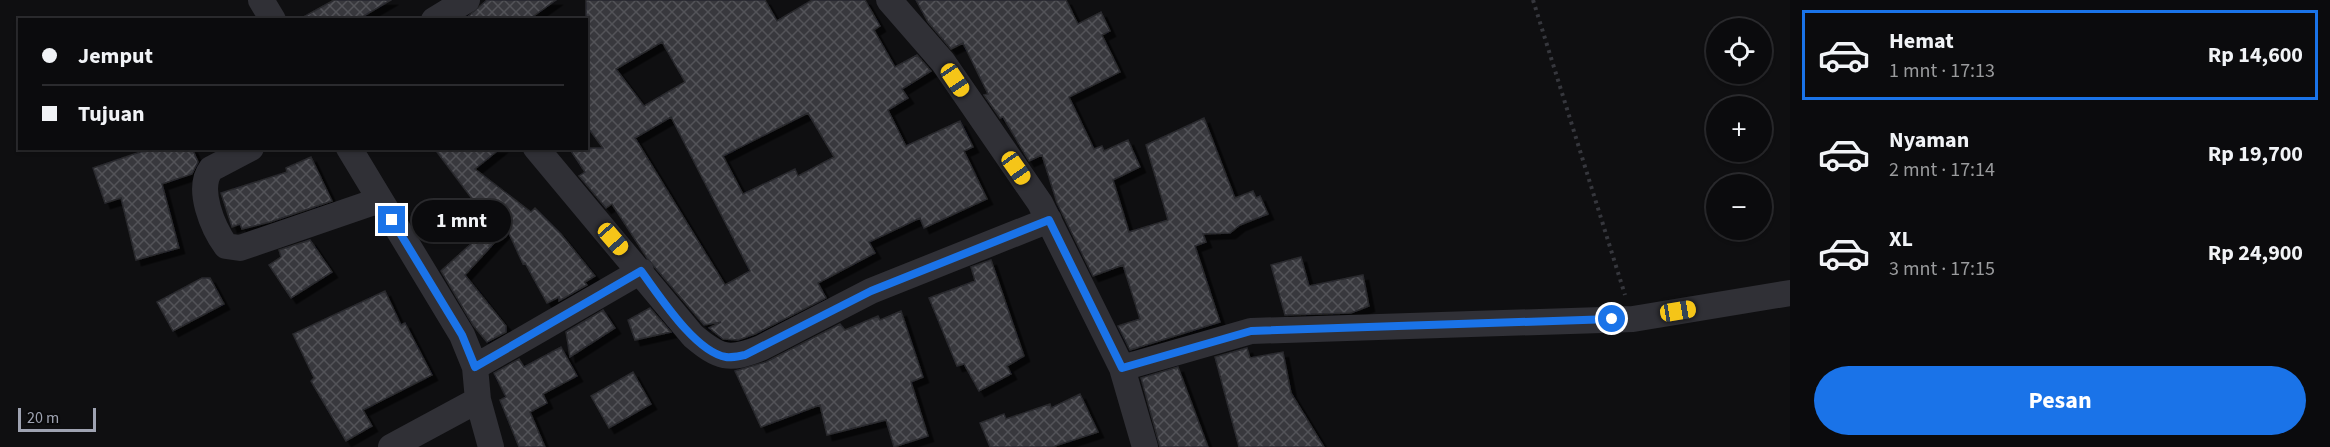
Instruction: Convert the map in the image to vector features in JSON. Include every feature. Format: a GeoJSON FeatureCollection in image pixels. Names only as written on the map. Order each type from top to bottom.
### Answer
{"type":"FeatureCollection","features":[{"type":"Feature","properties":{"kind":"street"},"geometry":{"type":"LineString","coordinates":[[261,0],[272,18]]}},
{"type":"Feature","properties":{"kind":"street"},"geometry":{"type":"LineString","coordinates":[[440,18],[467,0]]}},
{"type":"Feature","properties":{"kind":"street"},"geometry":{"type":"LineString","coordinates":[[890,0],[943,62],[1040,203],[1122,368],[1142,446]]}},
{"type":"Feature","properties":{"kind":"street"},"geometry":{"type":"LineString","coordinates":[[247,150],[211,169],[207,174],[206,191],[210,212],[216,233],[226,246],[240,248],[381,200]]}},
{"type":"Feature","properties":{"kind":"street"},"geometry":{"type":"LineString","coordinates":[[350,150],[462,335],[475,367],[478,400],[491,447]]}},
{"type":"Feature","properties":{"kind":"street"},"geometry":{"type":"LineString","coordinates":[[538,150],[693,336],[710,350],[726,357],[745,355],[871,291],[1049,220]]}},
{"type":"Feature","properties":{"kind":"street"},"geometry":{"type":"LineString","coordinates":[[475,367],[641,271]]}},
{"type":"Feature","properties":{"kind":"street"},"geometry":{"type":"LineString","coordinates":[[1122,368],[1251,331],[1633,319],[1790,293]]}},
{"type":"Feature","properties":{"kind":"street"},"geometry":{"type":"LineString","coordinates":[[391,447],[478,400]]}},
{"type":"Feature","properties":{"kind":"path"},"geometry":{"type":"LineString","coordinates":[[1533,0],[1633,319]]}},
{"type":"Feature","properties":{"kind":"building"},"geometry":{"type":"Polygon","coordinates":[[[334,0],[391,0],[360,18],[302,18],[334,0]]]}},
{"type":"Feature","properties":{"kind":"building"},"geometry":{"type":"Polygon","coordinates":[[[487,0],[556,0],[531,18],[466,18],[487,0]]]}},
{"type":"Feature","properties":{"kind":"building"},"geometry":{"type":"Polygon","coordinates":[[[586,0],[765,0],[777,21],[812,0],[865,0],[880,26],[874,30],[895,67],[917,55],[931,71],[902,89],[908,98],[888,110],[906,146],[960,121],[973,147],[964,151],[987,199],[924,228],[920,218],[869,242],[875,253],[818,283],[826,298],[755,334],[738,340],[723,339],[709,328],[721,322],[704,325],[647,258],[612,204],[606,208],[579,176],[585,172],[570,150],[603,148],[588,128],[586,0]],[[662,42],[616,69],[644,106],[685,82],[662,42]],[[808,113],[723,156],[743,194],[795,169],[798,176],[834,157],[808,113]],[[671,117],[635,138],[725,285],[750,271],[671,117]]]}},
{"type":"Feature","properties":{"kind":"building"},"geometry":{"type":"Polygon","coordinates":[[[916,0],[1066,0],[1078,24],[1101,12],[1110,31],[1102,35],[1120,72],[1069,97],[1094,149],[1102,146],[1104,151],[1128,140],[1140,167],[1113,180],[1129,232],[1168,220],[1146,145],[1204,118],[1235,198],[1253,191],[1256,198],[1260,196],[1268,214],[1240,225],[1230,233],[1203,234],[1206,242],[1195,246],[1220,322],[1130,350],[1118,326],[1140,319],[1123,265],[1093,276],[1057,203],[1042,155],[1029,161],[1003,117],[1000,118],[984,95],[988,94],[963,43],[951,49],[928,22],[916,0]]]}},
{"type":"Feature","properties":{"kind":"building"},"geometry":{"type":"Polygon","coordinates":[[[146,150],[193,150],[198,162],[192,174],[162,184],[179,248],[136,260],[121,198],[105,203],[93,168],[146,150]]]}},
{"type":"Feature","properties":{"kind":"building"},"geometry":{"type":"Polygon","coordinates":[[[436,150],[499,150],[475,169],[531,212],[535,208],[561,234],[595,276],[585,282],[587,285],[559,301],[559,297],[547,303],[525,263],[523,264],[507,229],[465,275],[506,326],[506,332],[487,342],[473,325],[441,271],[483,233],[465,215],[476,204],[436,150]]]}},
{"type":"Feature","properties":{"kind":"building"},"geometry":{"type":"Polygon","coordinates":[[[311,157],[332,201],[270,222],[242,229],[240,224],[232,227],[221,193],[287,172],[286,168],[311,157]]]}},
{"type":"Feature","properties":{"kind":"building"},"geometry":{"type":"Polygon","coordinates":[[[310,240],[332,272],[291,298],[269,265],[281,257],[279,250],[310,240]]]}},
{"type":"Feature","properties":{"kind":"building"},"geometry":{"type":"Polygon","coordinates":[[[1301,257],[1309,286],[1363,275],[1369,306],[1351,313],[1285,315],[1271,265],[1301,257]]]}},
{"type":"Feature","properties":{"kind":"building"},"geometry":{"type":"Polygon","coordinates":[[[991,260],[1024,356],[1007,366],[1011,374],[979,391],[964,364],[957,366],[929,298],[975,281],[971,267],[991,260]]]}},
{"type":"Feature","properties":{"kind":"building"},"geometry":{"type":"Polygon","coordinates":[[[202,278],[210,278],[224,304],[173,331],[157,302],[202,278]]]}},
{"type":"Feature","properties":{"kind":"building"},"geometry":{"type":"Polygon","coordinates":[[[385,291],[401,325],[405,323],[432,375],[363,410],[372,426],[346,441],[311,381],[314,378],[293,334],[385,291]]]}},
{"type":"Feature","properties":{"kind":"building"},"geometry":{"type":"Polygon","coordinates":[[[650,308],[671,332],[635,340],[628,320],[650,308]]]}},
{"type":"Feature","properties":{"kind":"building"},"geometry":{"type":"Polygon","coordinates":[[[603,310],[615,328],[570,357],[566,332],[603,310]]]}},
{"type":"Feature","properties":{"kind":"building"},"geometry":{"type":"Polygon","coordinates":[[[901,311],[923,377],[911,382],[928,436],[894,447],[886,420],[827,435],[820,405],[761,427],[735,371],[766,362],[840,324],[845,330],[878,316],[880,320],[901,311]]]}},
{"type":"Feature","properties":{"kind":"building"},"geometry":{"type":"Polygon","coordinates":[[[561,347],[577,376],[543,394],[547,403],[530,412],[545,447],[519,447],[500,400],[506,397],[494,373],[519,359],[524,367],[561,347]]]}},
{"type":"Feature","properties":{"kind":"building"},"geometry":{"type":"Polygon","coordinates":[[[1247,348],[1250,358],[1283,352],[1291,393],[1324,447],[1239,447],[1215,357],[1247,348]]]}},
{"type":"Feature","properties":{"kind":"building"},"geometry":{"type":"Polygon","coordinates":[[[1178,367],[1208,447],[1160,447],[1141,378],[1178,367]]]}},
{"type":"Feature","properties":{"kind":"building"},"geometry":{"type":"Polygon","coordinates":[[[633,372],[651,404],[609,428],[591,396],[633,372]]]}},
{"type":"Feature","properties":{"kind":"building"},"geometry":{"type":"Polygon","coordinates":[[[1080,394],[1098,432],[1052,447],[990,447],[980,423],[1004,414],[1006,419],[1050,404],[1051,408],[1080,394]]]}},
{"type":"Feature","properties":{"kind":"route"},"geometry":{"type":"LineString","coordinates":[[392,220],[462,335],[475,367],[641,271],[693,336],[710,350],[726,357],[745,355],[871,291],[1049,220],[1122,368],[1251,331],[1612,319]]}}]}
